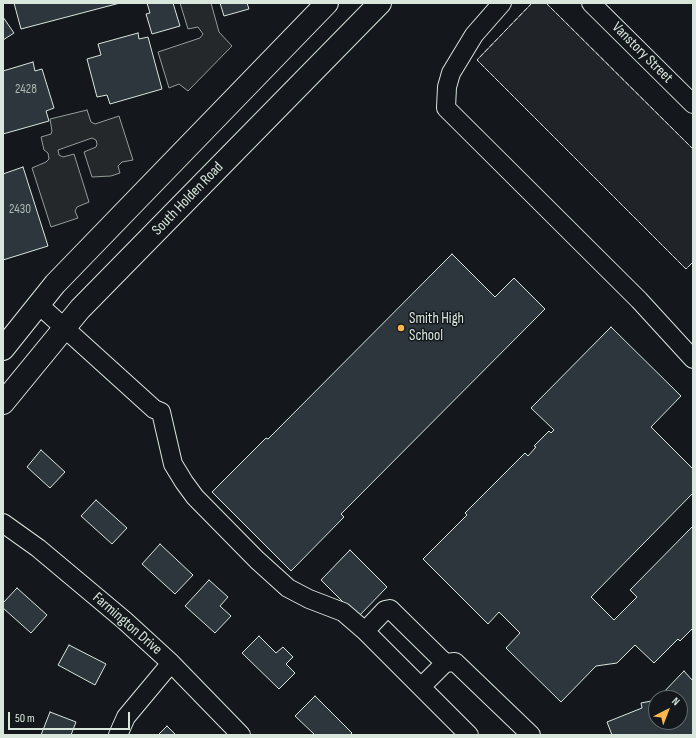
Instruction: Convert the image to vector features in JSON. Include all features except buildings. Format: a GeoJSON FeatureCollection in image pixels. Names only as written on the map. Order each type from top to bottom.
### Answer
{"type":"FeatureCollection","features":[{"type":"Feature","properties":{"kind":"main road"},"geometry":{"type":"LineString","coordinates":[[3,349],[38,304],[327,3]]}},
{"type":"Feature","properties":{"kind":"main road","name":"South Holden Road"},"geometry":{"type":"LineString","coordinates":[[3,403],[80,309],[380,3]]}},
{"type":"Feature","properties":{"kind":"street"},"geometry":{"type":"LineString","coordinates":[[502,3],[474,35],[456,63],[447,87],[446,108],[639,300],[691,357]]}},
{"type":"Feature","properties":{"kind":"street","name":"Vanstory Street"},"geometry":{"type":"LineString","coordinates":[[591,3],[693,104]]}},
{"type":"Feature","properties":{"kind":"street"},"geometry":{"type":"LineString","coordinates":[[38,304],[154,409],[161,412],[173,464],[195,498],[288,588],[310,599],[343,612],[365,631],[469,735]]}},
{"type":"Feature","properties":{"kind":"street","name":"Farmington Drive"},"geometry":{"type":"LineString","coordinates":[[3,523],[44,552],[124,620],[171,662],[241,735]]}},
{"type":"Feature","properties":{"kind":"street"},"geometry":{"type":"LineString","coordinates":[[365,631],[385,610],[390,609],[445,663]]}},
{"type":"Feature","properties":{"kind":"street"},"geometry":{"type":"LineString","coordinates":[[118,735],[126,717],[171,662]]}},
{"type":"Feature","properties":{"kind":"street"},"geometry":{"type":"LineString","coordinates":[[422,688],[445,663],[455,662],[460,665],[531,735]]}},
{"type":"Feature","properties":{"kind":"shaded area"},"geometry":{"type":"Polygon","coordinates":[[[180,3],[211,3],[219,32],[232,46],[188,91],[179,84],[169,88],[158,52],[200,38],[203,34],[198,27],[188,29],[180,3]]]}},
{"type":"Feature","properties":{"kind":"shaded area"},"geometry":{"type":"Polygon","coordinates":[[[532,3],[546,3],[693,149],[693,262],[686,269],[477,60],[532,3]]]}},
{"type":"Feature","properties":{"kind":"shaded area"},"geometry":{"type":"Polygon","coordinates":[[[87,110],[91,122],[95,124],[119,116],[133,160],[122,162],[118,166],[120,173],[111,176],[92,177],[84,152],[96,147],[96,140],[92,138],[58,150],[59,155],[63,157],[74,154],[89,202],[77,207],[75,211],[78,218],[51,227],[32,168],[46,162],[49,159],[48,153],[44,150],[41,137],[51,134],[50,119],[87,110]]]}},
{"type":"Feature","properties":{"kind":"fence"},"geometry":{"type":"LineString","coordinates":[[532,3],[477,60],[686,269],[693,262]]}},
{"type":"Feature","properties":{"kind":"fence"},"geometry":{"type":"LineString","coordinates":[[546,3],[693,149]]}},
{"type":"Feature","properties":{"kind":"place","name":"Smith High School"},"geometry":{"type":"Point","coordinates":[401,328]}}]}
